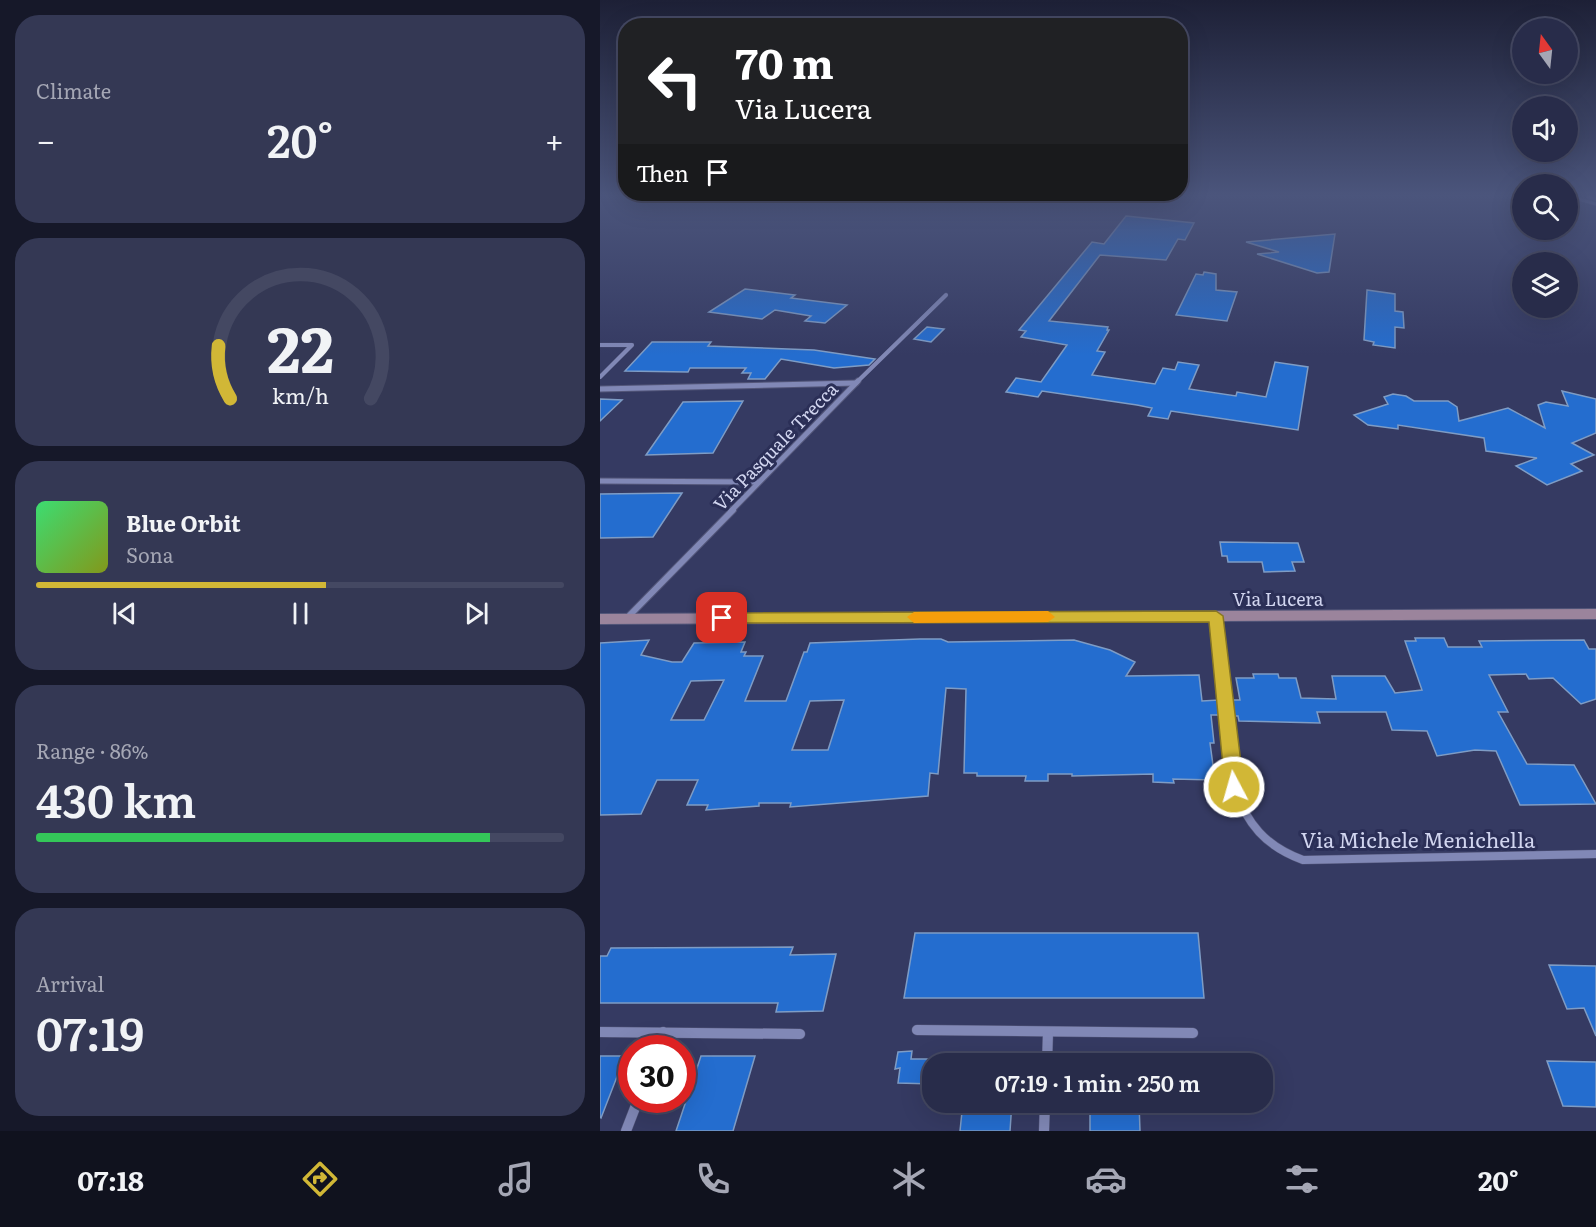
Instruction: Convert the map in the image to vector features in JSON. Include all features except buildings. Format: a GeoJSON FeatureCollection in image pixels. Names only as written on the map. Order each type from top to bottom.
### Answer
{"type":"FeatureCollection","features":[{"type":"Feature","properties":{"kind":"main road","name":"Via Lucera"},"geometry":{"type":"LineString","coordinates":[[600,619],[1596,614]]}},
{"type":"Feature","properties":{"kind":"street","name":"Via Pasquale Trecca"},"geometry":{"type":"LineString","coordinates":[[627,618],[758,482],[946,295]]}},
{"type":"Feature","properties":{"kind":"street"},"geometry":{"type":"LineString","coordinates":[[600,345],[632,345],[600,377]]}},
{"type":"Feature","properties":{"kind":"street"},"geometry":{"type":"LineString","coordinates":[[600,389],[856,383]]}},
{"type":"Feature","properties":{"kind":"street"},"geometry":{"type":"LineString","coordinates":[[600,481],[758,482]]}},
{"type":"Feature","properties":{"kind":"street","name":"Via Michele Menichella"},"geometry":{"type":"LineString","coordinates":[[1216,616],[1234,787],[1242,811],[1260,838],[1278,852],[1303,860],[1596,854]]}},
{"type":"Feature","properties":{"kind":"street"},"geometry":{"type":"LineString","coordinates":[[917,1030],[1193,1033]]}},
{"type":"Feature","properties":{"kind":"street"},"geometry":{"type":"LineString","coordinates":[[600,1032],[800,1034]]}},
{"type":"Feature","properties":{"kind":"street"},"geometry":{"type":"LineString","coordinates":[[1047,1053],[1048,1032]]}},
{"type":"Feature","properties":{"kind":"street"},"geometry":{"type":"LineString","coordinates":[[626,1131],[633,1113]]}},
{"type":"Feature","properties":{"kind":"street"},"geometry":{"type":"LineString","coordinates":[[1044,1131],[1045,1113]]}},
{"type":"Feature","properties":{"kind":"slow traffic"},"geometry":{"type":"LineString","coordinates":[[914,617],[1048,617]]}},
{"type":"Feature","properties":{"kind":"route"},"geometry":{"type":"LineString","coordinates":[[722,618],[1216,616],[1234,787]]}}]}
